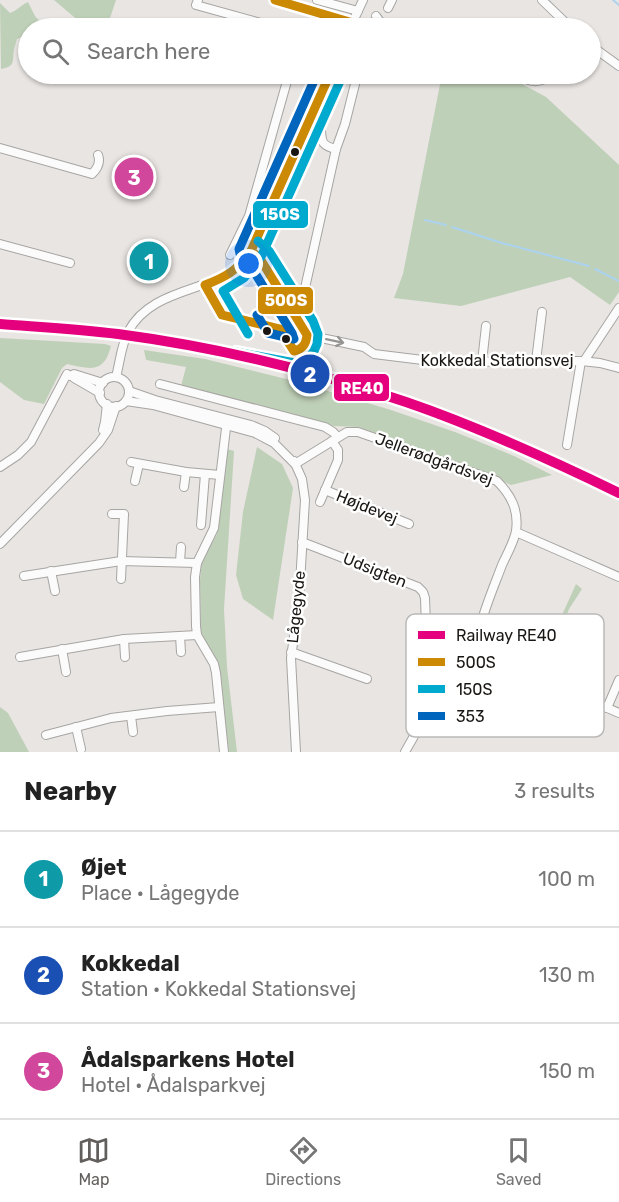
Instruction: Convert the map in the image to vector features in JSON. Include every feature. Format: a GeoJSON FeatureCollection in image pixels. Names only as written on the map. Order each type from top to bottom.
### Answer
{"type":"FeatureCollection","features":[{"type":"Feature","properties":{"kind":"street"},"geometry":{"type":"LineString","coordinates":[[198,0],[196,5],[243,18]]}},
{"type":"Feature","properties":{"kind":"street"},"geometry":{"type":"LineString","coordinates":[[275,0],[328,18]]}},
{"type":"Feature","properties":{"kind":"street"},"geometry":{"type":"LineString","coordinates":[[317,0],[358,11]]}},
{"type":"Feature","properties":{"kind":"street"},"geometry":{"type":"LineString","coordinates":[[355,18],[363,0]]}},
{"type":"Feature","properties":{"kind":"street"},"geometry":{"type":"LineString","coordinates":[[388,8],[392,0]]}},
{"type":"Feature","properties":{"kind":"street"},"geometry":{"type":"LineString","coordinates":[[542,0],[561,18]]}},
{"type":"Feature","properties":{"kind":"street"},"geometry":{"type":"LineString","coordinates":[[601,52],[619,66]]}},
{"type":"Feature","properties":{"kind":"street"},"geometry":{"type":"LineString","coordinates":[[230,255],[249,216],[286,84]]}},
{"type":"Feature","properties":{"kind":"street"},"geometry":{"type":"LineString","coordinates":[[116,377],[128,333],[141,314],[164,298],[224,278],[243,263],[251,251],[325,84]]}},
{"type":"Feature","properties":{"kind":"street"},"geometry":{"type":"LineString","coordinates":[[305,288],[336,148],[355,84]]}},
{"type":"Feature","properties":{"kind":"street"},"geometry":{"type":"LineString","coordinates":[[310,116],[318,123],[324,144],[327,147],[336,148]]}},
{"type":"Feature","properties":{"kind":"street"},"geometry":{"type":"LineString","coordinates":[[0,148],[92,174],[97,170],[100,160],[98,155]]}},
{"type":"Feature","properties":{"kind":"street"},"geometry":{"type":"LineString","coordinates":[[0,243],[70,263]]}},
{"type":"Feature","properties":{"kind":"street"},"geometry":{"type":"LineString","coordinates":[[567,445],[583,361],[619,308]]}},
{"type":"Feature","properties":{"kind":"street"},"geometry":{"type":"LineString","coordinates":[[536,361],[542,312]]}},
{"type":"Feature","properties":{"kind":"street"},"geometry":{"type":"LineString","coordinates":[[482,362],[486,326]]}},
{"type":"Feature","properties":{"kind":"street","name":"Kokkedal Stationsvej"},"geometry":{"type":"LineString","coordinates":[[307,334],[364,347],[374,354],[419,360],[439,362],[583,361],[619,368]]}},
{"type":"Feature","properties":{"kind":"street"},"geometry":{"type":"LineString","coordinates":[[0,467],[18,455],[31,441],[68,374],[103,383]]}},
{"type":"Feature","properties":{"kind":"street"},"geometry":{"type":"LineString","coordinates":[[70,376],[100,393]]}},
{"type":"Feature","properties":{"kind":"street"},"geometry":{"type":"LineString","coordinates":[[116,377],[125,382],[129,391],[126,400],[121,405],[111,405],[102,399],[100,393],[103,383],[109,378],[116,377]]}},
{"type":"Feature","properties":{"kind":"street"},"geometry":{"type":"LineString","coordinates":[[160,384],[324,427],[333,432],[338,460],[320,502]]}},
{"type":"Feature","properties":{"kind":"street","name":"Lågegyde"},"geometry":{"type":"LineString","coordinates":[[129,391],[255,433],[282,449],[295,464]]}},
{"type":"Feature","properties":{"kind":"street","name":"Lågegyde"},"geometry":{"type":"LineString","coordinates":[[126,400],[256,426],[281,443],[295,464],[304,491],[298,603],[291,652],[296,752]]}},
{"type":"Feature","properties":{"kind":"street"},"geometry":{"type":"LineString","coordinates":[[0,544],[99,442],[108,430],[111,405]]}},
{"type":"Feature","properties":{"kind":"street"},"geometry":{"type":"LineString","coordinates":[[224,752],[216,673],[214,664],[197,635],[195,597],[197,562],[214,528],[227,422]]}},
{"type":"Feature","properties":{"kind":"street","name":"Jellerødgårdsvej"},"geometry":{"type":"LineString","coordinates":[[295,464],[347,432],[358,432],[497,482],[507,491],[514,503],[516,532],[483,614]]}},
{"type":"Feature","properties":{"kind":"street"},"geometry":{"type":"LineString","coordinates":[[135,482],[135,463],[220,475]]}},
{"type":"Feature","properties":{"kind":"street"},"geometry":{"type":"LineString","coordinates":[[184,487],[186,472]]}},
{"type":"Feature","properties":{"kind":"street"},"geometry":{"type":"LineString","coordinates":[[201,525],[205,474]]}},
{"type":"Feature","properties":{"kind":"street","name":"Højdevej"},"geometry":{"type":"LineString","coordinates":[[325,490],[409,524]]}},
{"type":"Feature","properties":{"kind":"street"},"geometry":{"type":"LineString","coordinates":[[112,513],[124,514],[122,579]]}},
{"type":"Feature","properties":{"kind":"street"},"geometry":{"type":"LineString","coordinates":[[516,532],[619,577]]}},
{"type":"Feature","properties":{"kind":"street","name":"Udsigten"},"geometry":{"type":"LineString","coordinates":[[302,542],[418,587],[425,598],[426,614]]}},
{"type":"Feature","properties":{"kind":"street"},"geometry":{"type":"LineString","coordinates":[[180,562],[181,547]]}},
{"type":"Feature","properties":{"kind":"street"},"geometry":{"type":"LineString","coordinates":[[24,576],[121,561],[197,562]]}},
{"type":"Feature","properties":{"kind":"street"},"geometry":{"type":"LineString","coordinates":[[51,571],[55,591]]}},
{"type":"Feature","properties":{"kind":"street"},"geometry":{"type":"LineString","coordinates":[[20,657],[124,639],[197,635]]}},
{"type":"Feature","properties":{"kind":"street"},"geometry":{"type":"LineString","coordinates":[[180,636],[181,652]]}},
{"type":"Feature","properties":{"kind":"street"},"geometry":{"type":"LineString","coordinates":[[124,639],[125,657]]}},
{"type":"Feature","properties":{"kind":"street"},"geometry":{"type":"LineString","coordinates":[[62,649],[66,672]]}},
{"type":"Feature","properties":{"kind":"street"},"geometry":{"type":"LineString","coordinates":[[291,652],[367,679]]}},
{"type":"Feature","properties":{"kind":"street"},"geometry":{"type":"LineString","coordinates":[[607,708],[619,680]]}},
{"type":"Feature","properties":{"kind":"street"},"geometry":{"type":"LineString","coordinates":[[46,735],[111,718],[219,707]]}},
{"type":"Feature","properties":{"kind":"street"},"geometry":{"type":"LineString","coordinates":[[604,707],[619,713]]}},
{"type":"Feature","properties":{"kind":"street"},"geometry":{"type":"LineString","coordinates":[[130,716],[133,732]]}},
{"type":"Feature","properties":{"kind":"street"},"geometry":{"type":"LineString","coordinates":[[76,728],[81,749]]}},
{"type":"Feature","properties":{"kind":"street"},"geometry":{"type":"LineString","coordinates":[[405,752],[413,737]]}},
{"type":"Feature","properties":{"kind":"green space"},"geometry":{"type":"Polygon","coordinates":[[[54,0],[116,0],[110,18],[75,18],[54,0]]]}},
{"type":"Feature","properties":{"kind":"green space"},"geometry":{"type":"Polygon","coordinates":[[[28,2],[37,18],[18,18],[18,39],[12,63],[1,69],[0,3],[10,13],[28,2]]]}},
{"type":"Feature","properties":{"kind":"green space"},"geometry":{"type":"Polygon","coordinates":[[[440,84],[522,84],[546,97],[619,165],[619,292],[610,305],[570,277],[461,306],[394,298],[403,274],[440,84]]]}},
{"type":"Feature","properties":{"kind":"green space"},"geometry":{"type":"Polygon","coordinates":[[[0,338],[111,346],[108,355],[100,365],[89,368],[67,364],[62,368],[44,404],[24,400],[0,382],[0,338]]]}},
{"type":"Feature","properties":{"kind":"green space"},"geometry":{"type":"Polygon","coordinates":[[[144,350],[205,359],[294,381],[391,410],[455,432],[514,456],[552,475],[511,485],[359,427],[334,426],[181,386],[186,367],[146,360],[144,350]]]}},
{"type":"Feature","properties":{"kind":"green space"},"geometry":{"type":"Polygon","coordinates":[[[257,447],[282,464],[293,488],[273,620],[243,599],[236,575],[243,512],[257,447]]]}},
{"type":"Feature","properties":{"kind":"green space"},"geometry":{"type":"Polygon","coordinates":[[[227,449],[234,451],[224,609],[227,667],[237,752],[229,752],[218,664],[201,632],[202,561],[217,534],[227,449]]]}},
{"type":"Feature","properties":{"kind":"green space"},"geometry":{"type":"Polygon","coordinates":[[[576,584],[582,589],[567,614],[563,614],[576,584]]]}},
{"type":"Feature","properties":{"kind":"green space"},"geometry":{"type":"Polygon","coordinates":[[[0,707],[8,713],[29,752],[0,752],[0,707]]]}},
{"type":"Feature","properties":{"kind":"waterway"},"geometry":{"type":"LineString","coordinates":[[613,0],[619,5]]}},
{"type":"Feature","properties":{"kind":"waterway"},"geometry":{"type":"LineString","coordinates":[[425,220],[446,225]]}},
{"type":"Feature","properties":{"kind":"waterway"},"geometry":{"type":"LineString","coordinates":[[452,227],[589,266]]}},
{"type":"Feature","properties":{"kind":"waterway"},"geometry":{"type":"LineString","coordinates":[[595,269],[619,281]]}},
{"type":"Feature","properties":{"kind":"rail line","name":"RE40"},"geometry":{"type":"LineString","coordinates":[[0,324],[155,339],[299,370],[371,390],[460,422],[619,493]]}},
{"type":"Feature","properties":{"kind":"transit line","name":"500S"},"geometry":{"type":"LineString","coordinates":[[275,0],[336,18]]}},
{"type":"Feature","properties":{"kind":"transit line","name":"353"},"geometry":{"type":"LineString","coordinates":[[257,315],[268,333],[294,339],[250,265],[241,258],[239,249],[313,84]]}},
{"type":"Feature","properties":{"kind":"transit line","name":"500S"},"geometry":{"type":"LineString","coordinates":[[251,251],[326,84]]}},
{"type":"Feature","properties":{"kind":"transit line","name":"150S"},"geometry":{"type":"LineString","coordinates":[[248,334],[223,291],[244,278],[261,257],[339,84]]}},
{"type":"Feature","properties":{"kind":"transit line","name":"150S"},"geometry":{"type":"LineString","coordinates":[[236,352],[295,363],[308,359],[317,344],[318,334],[313,321],[269,251],[258,241]]}},
{"type":"Feature","properties":{"kind":"transit line","name":"500S"},"geometry":{"type":"LineString","coordinates":[[251,251],[259,257],[307,335],[300,349],[294,351],[280,329],[222,315],[205,285],[231,272],[251,251]]}},
{"type":"Feature","properties":{"kind":"place","name":"Ådalsparkens Hotel"},"geometry":{"type":"Point","coordinates":[134,177]}},
{"type":"Feature","properties":{"kind":"place","name":"Øjet"},"geometry":{"type":"Point","coordinates":[149,261]}},
{"type":"Feature","properties":{"kind":"place","name":"Kokkedal"},"geometry":{"type":"Point","coordinates":[310,374]}}]}
